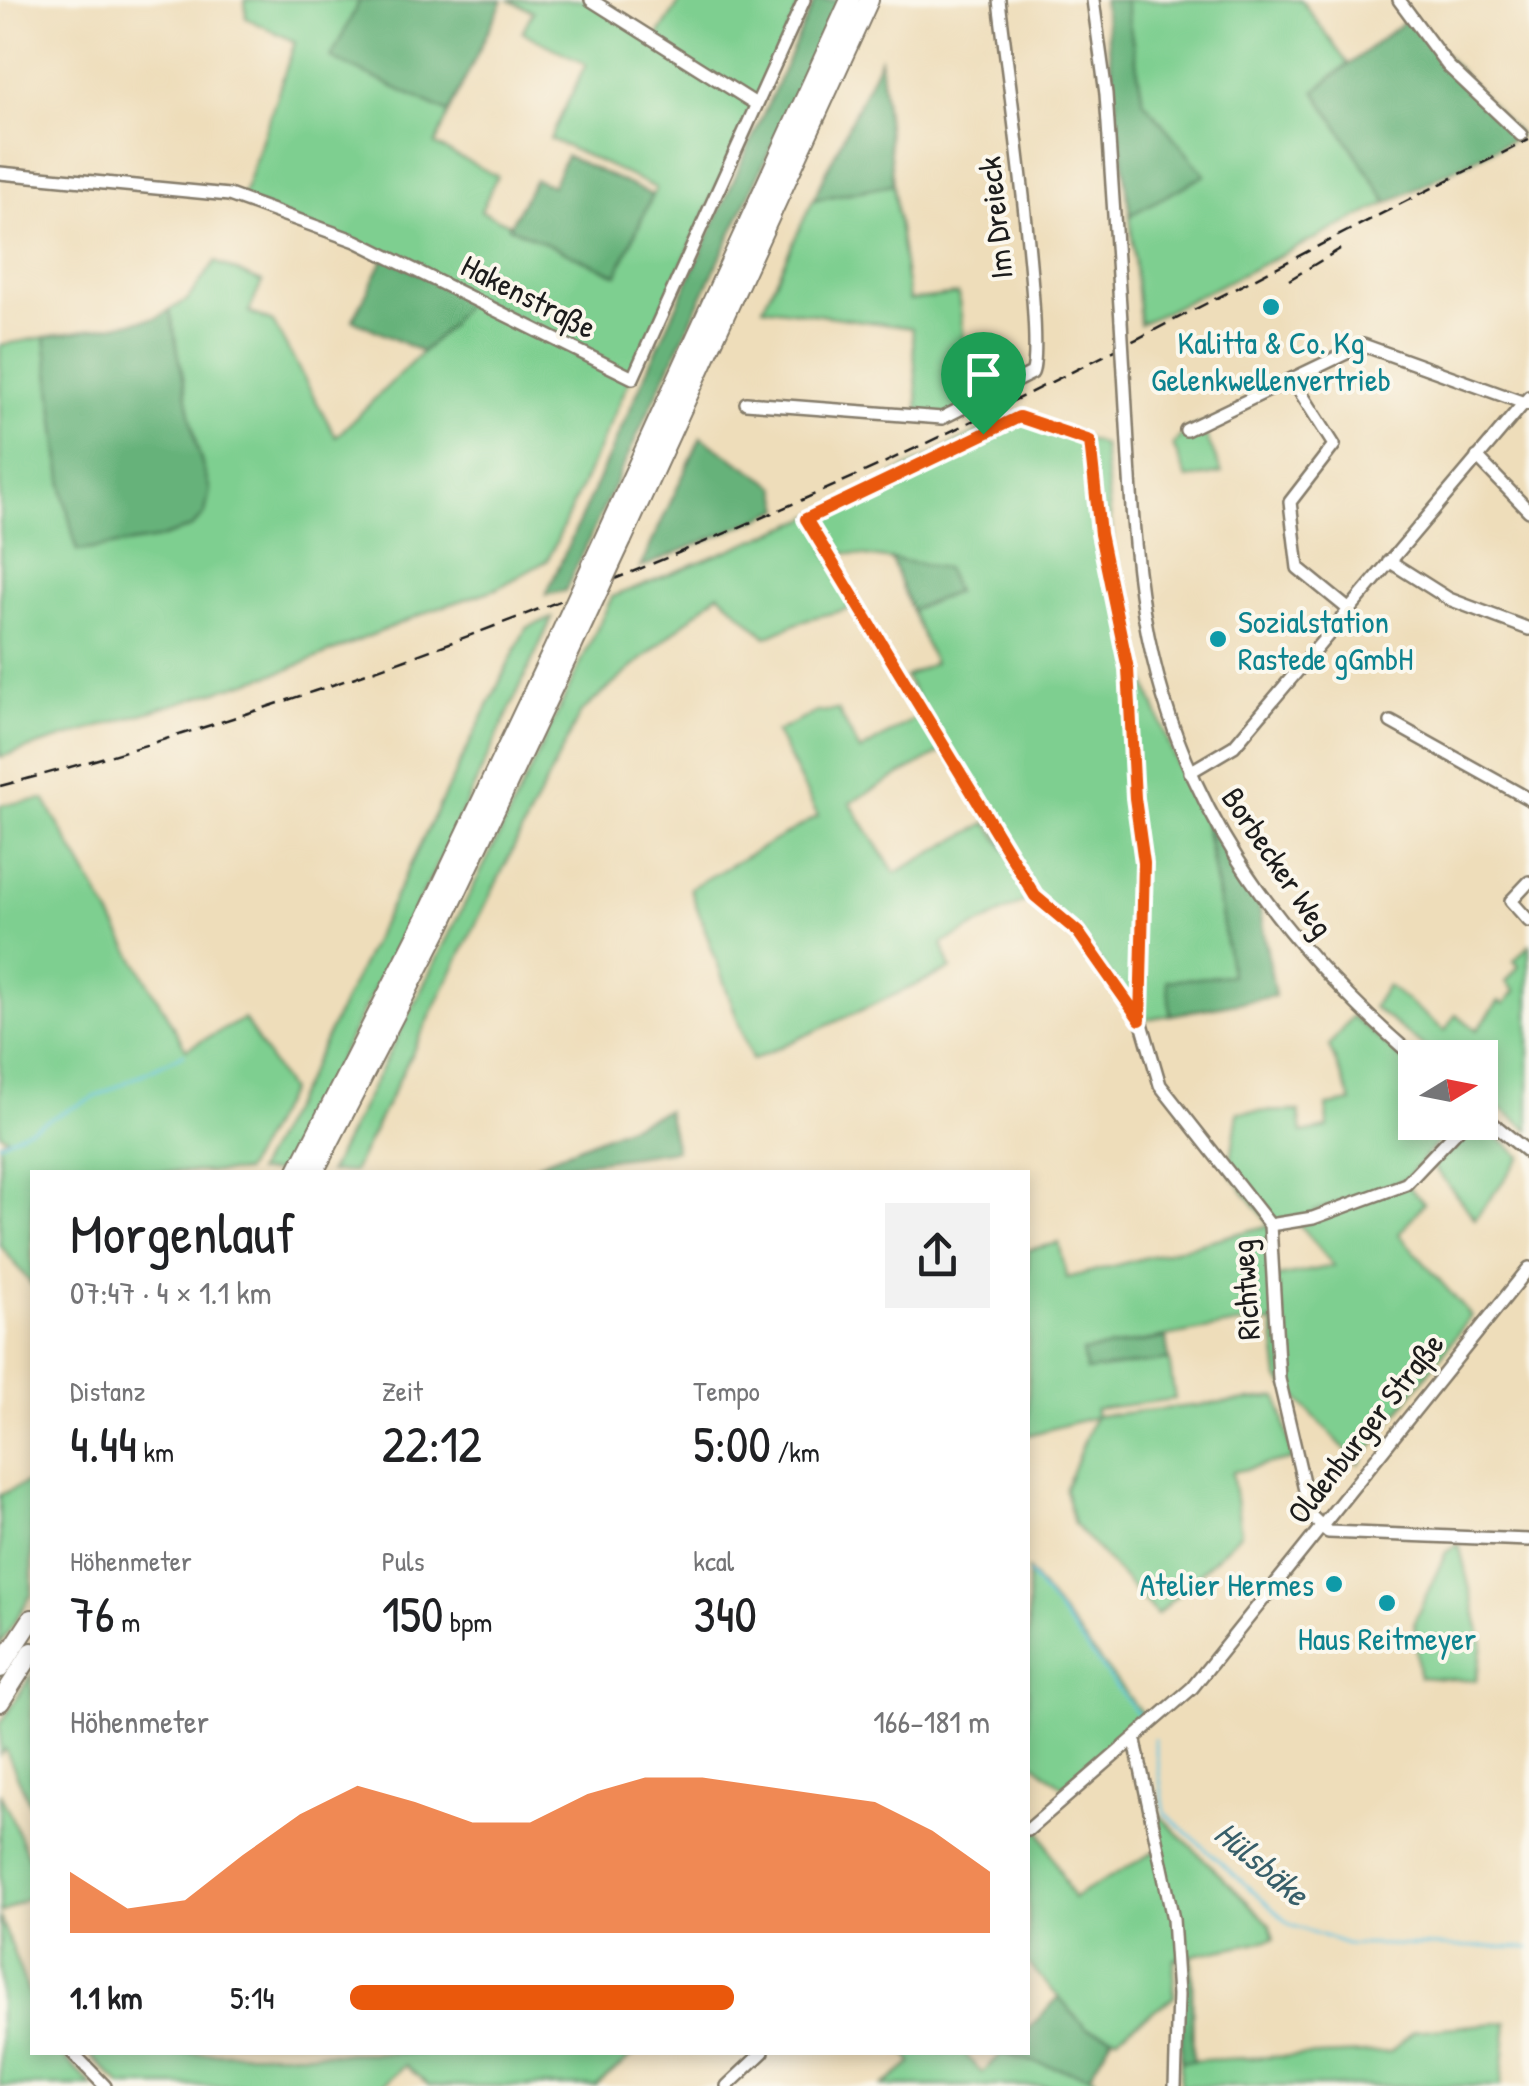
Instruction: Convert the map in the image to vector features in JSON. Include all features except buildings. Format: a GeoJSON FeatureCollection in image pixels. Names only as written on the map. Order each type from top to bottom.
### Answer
{"type":"FeatureCollection","features":[{"type":"Feature","properties":{"kind":"highway"},"geometry":{"type":"LineString","coordinates":[[614,536],[850,0]]}},
{"type":"Feature","properties":{"kind":"highway"},"geometry":{"type":"LineString","coordinates":[[315,1170],[442,924],[614,536],[869,0]]}},
{"type":"Feature","properties":{"kind":"highway"},"geometry":{"type":"LineString","coordinates":[[298,1170],[559,656]]}},
{"type":"Feature","properties":{"kind":"highway"},"geometry":{"type":"LineString","coordinates":[[0,1668],[30,1622]]}},
{"type":"Feature","properties":{"kind":"highway"},"geometry":{"type":"LineString","coordinates":[[0,1702],[30,1655]]}},
{"type":"Feature","properties":{"kind":"street"},"geometry":{"type":"LineString","coordinates":[[590,0],[756,104]]}},
{"type":"Feature","properties":{"kind":"street","name":"Hakenstraße"},"geometry":{"type":"LineString","coordinates":[[0,173],[217,192],[242,199],[356,242],[634,378],[804,0]]}},
{"type":"Feature","properties":{"kind":"street","name":"Im Dreieck"},"geometry":{"type":"LineString","coordinates":[[746,404],[942,418],[1032,373],[1036,358],[1030,288],[999,0]]}},
{"type":"Feature","properties":{"kind":"street","name":"Borbecker Weg"},"geometry":{"type":"LineString","coordinates":[[1093,0],[1106,94],[1134,537],[1154,659],[1190,772],[1240,866],[1282,926],[1353,1004],[1398,1043]]}},
{"type":"Feature","properties":{"kind":"street"},"geometry":{"type":"LineString","coordinates":[[1399,0],[1448,66],[1521,135]]}},
{"type":"Feature","properties":{"kind":"street"},"geometry":{"type":"LineString","coordinates":[[1186,430],[1364,345],[1527,402],[1234,746],[1218,760],[1190,772]]}},
{"type":"Feature","properties":{"kind":"street"},"geometry":{"type":"LineString","coordinates":[[1292,379],[1334,445],[1290,502],[1298,568],[1348,608]]}},
{"type":"Feature","properties":{"kind":"street"},"geometry":{"type":"LineString","coordinates":[[1019,417],[1090,441],[1100,534],[1128,669],[1135,798],[1144,863],[1140,1020],[1078,932],[1035,896],[806,519],[1019,417]]}},
{"type":"Feature","properties":{"kind":"street"},"geometry":{"type":"LineString","coordinates":[[1478,457],[1529,510]]}},
{"type":"Feature","properties":{"kind":"street"},"geometry":{"type":"LineString","coordinates":[[1390,562],[1449,599],[1529,630]]}},
{"type":"Feature","properties":{"kind":"street"},"geometry":{"type":"LineString","coordinates":[[1392,722],[1529,800]]}},
{"type":"Feature","properties":{"kind":"street"},"geometry":{"type":"LineString","coordinates":[[1529,882],[1511,901],[1529,921]]}},
{"type":"Feature","properties":{"kind":"street","name":"Richtweg"},"geometry":{"type":"LineString","coordinates":[[1140,1020],[1160,1085],[1270,1225],[1279,1379],[1310,1516],[1322,1528]]}},
{"type":"Feature","properties":{"kind":"street"},"geometry":{"type":"LineString","coordinates":[[1498,1127],[1529,1152]]}},
{"type":"Feature","properties":{"kind":"street"},"geometry":{"type":"LineString","coordinates":[[1270,1225],[1332,1212],[1406,1184],[1449,1140]]}},
{"type":"Feature","properties":{"kind":"street","name":"Oldenburger Straße"},"geometry":{"type":"LineString","coordinates":[[1030,1828],[1192,1688],[1529,1268]]}},
{"type":"Feature","properties":{"kind":"street"},"geometry":{"type":"LineString","coordinates":[[1322,1528],[1350,1534],[1529,1540]]}},
{"type":"Feature","properties":{"kind":"street"},"geometry":{"type":"LineString","coordinates":[[1134,1741],[1173,1919],[1178,1995],[1175,2086]]}},
{"type":"Feature","properties":{"kind":"street"},"geometry":{"type":"LineString","coordinates":[[75,2055],[105,2086]]}},
{"type":"Feature","properties":{"kind":"street"},"geometry":{"type":"LineString","coordinates":[[727,2086],[760,2055]]}},
{"type":"Feature","properties":{"kind":"green space"},"geometry":{"type":"Polygon","coordinates":[[[245,0],[360,0],[332,58],[449,113],[435,145],[497,176],[481,211],[617,274],[656,188],[550,139],[586,64],[522,32],[533,11],[508,0],[590,0],[655,40],[681,0],[802,0],[548,560],[496,589],[430,611],[287,670],[0,757],[0,345],[45,337],[64,495],[78,551],[157,539],[192,527],[210,490],[196,445],[170,310],[187,300],[215,262],[262,282],[249,312],[273,322],[336,437],[448,327],[445,284],[242,199],[295,42],[246,18],[245,0]]]}},
{"type":"Feature","properties":{"kind":"green space"},"geometry":{"type":"Polygon","coordinates":[[[360,0],[503,0],[449,113],[331,58],[360,0]]]}},
{"type":"Feature","properties":{"kind":"green space"},"geometry":{"type":"Polygon","coordinates":[[[815,0],[840,0],[565,591],[546,595],[815,0]]]}},
{"type":"Feature","properties":{"kind":"green space"},"geometry":{"type":"Polygon","coordinates":[[[1103,0],[1125,0],[1143,100],[1205,175],[1130,215],[1103,0]]]}},
{"type":"Feature","properties":{"kind":"green space"},"geometry":{"type":"Polygon","coordinates":[[[1125,0],[1301,0],[1348,64],[1315,91],[1388,203],[1140,324],[1130,215],[1205,175],[1143,100],[1125,0]]]}},
{"type":"Feature","properties":{"kind":"green space"},"geometry":{"type":"Polygon","coordinates":[[[1410,17],[1520,136],[1388,203],[1315,91],[1410,17]]]}},
{"type":"Feature","properties":{"kind":"green space"},"geometry":{"type":"Polygon","coordinates":[[[880,59],[893,184],[813,200],[880,59]]]}},
{"type":"Feature","properties":{"kind":"green space"},"geometry":{"type":"Polygon","coordinates":[[[566,156],[652,195],[617,275],[509,227],[535,179],[552,186],[566,156]]]}},
{"type":"Feature","properties":{"kind":"green space"},"geometry":{"type":"Polygon","coordinates":[[[893,185],[909,300],[958,294],[974,409],[944,423],[942,418],[919,415],[912,328],[763,307],[813,200],[893,185]]]}},
{"type":"Feature","properties":{"kind":"green space"},"geometry":{"type":"Polygon","coordinates":[[[385,256],[470,298],[422,352],[353,320],[385,256]]]}},
{"type":"Feature","properties":{"kind":"green space"},"geometry":{"type":"Polygon","coordinates":[[[170,310],[196,444],[210,490],[205,514],[192,527],[157,539],[77,551],[64,496],[45,337],[156,318],[170,310]]]}},
{"type":"Feature","properties":{"kind":"green space"},"geometry":{"type":"Polygon","coordinates":[[[1014,414],[1103,445],[1113,544],[1131,644],[1177,764],[1204,820],[1232,975],[1168,981],[1171,1015],[1141,1020],[1078,931],[1035,896],[942,944],[951,969],[752,1060],[690,888],[818,816],[776,732],[817,712],[838,710],[860,751],[924,713],[946,749],[850,803],[895,873],[987,823],[1026,879],[905,677],[934,663],[911,610],[956,592],[945,568],[826,550],[858,607],[807,619],[766,637],[719,593],[581,712],[354,1170],[330,1170],[500,834],[612,597],[806,519],[1014,414]]]}},
{"type":"Feature","properties":{"kind":"green space"},"geometry":{"type":"Polygon","coordinates":[[[1201,424],[1222,473],[1187,479],[1173,445],[1186,430],[1201,424]]]}},
{"type":"Feature","properties":{"kind":"green space"},"geometry":{"type":"Polygon","coordinates":[[[701,437],[777,487],[782,509],[640,568],[701,437]]]}},
{"type":"Feature","properties":{"kind":"green space"},"geometry":{"type":"Polygon","coordinates":[[[891,559],[945,568],[956,592],[911,610],[891,559]]]}},
{"type":"Feature","properties":{"kind":"green space"},"geometry":{"type":"Polygon","coordinates":[[[552,618],[440,860],[283,1170],[257,1170],[302,1087],[526,628],[552,618]]]}},
{"type":"Feature","properties":{"kind":"green space"},"geometry":{"type":"Polygon","coordinates":[[[44,799],[186,1049],[244,1019],[289,1091],[245,1170],[30,1170],[30,1282],[0,1245],[0,1142],[8,1138],[0,1133],[0,805],[44,799]]]}},
{"type":"Feature","properties":{"kind":"green space"},"geometry":{"type":"Polygon","coordinates":[[[1206,820],[1259,905],[1275,996],[1171,1015],[1167,981],[1231,975],[1206,820]]]}},
{"type":"Feature","properties":{"kind":"green space"},"geometry":{"type":"Polygon","coordinates":[[[1529,945],[1529,1130],[1498,1106],[1498,1040],[1415,1040],[1373,1007],[1387,985],[1445,1031],[1456,1014],[1477,1030],[1499,1001],[1504,1004],[1515,991],[1506,982],[1519,966],[1514,961],[1529,945]]]}},
{"type":"Feature","properties":{"kind":"green space"},"geometry":{"type":"Polygon","coordinates":[[[1352,1016],[1398,1055],[1398,1140],[1440,1140],[1406,1179],[1313,1212],[1313,1217],[1406,1184],[1424,1203],[1399,1234],[1471,1316],[1359,1464],[1279,1379],[1273,1323],[1237,1324],[1082,1352],[1086,1370],[1169,1360],[1175,1399],[1095,1409],[1095,1416],[1278,1397],[1293,1459],[1232,1472],[1241,1533],[1157,1615],[1074,1524],[1065,1489],[1094,1417],[1030,1434],[1030,1250],[1059,1243],[1067,1278],[1270,1225],[1229,1172],[1238,1112],[1299,1111],[1302,1133],[1328,1128],[1327,1106],[1352,1102],[1329,1046],[1352,1016]],[[1296,1221],[1271,1225],[1273,1278],[1334,1266],[1296,1221]]]}},
{"type":"Feature","properties":{"kind":"green space"},"geometry":{"type":"Polygon","coordinates":[[[667,1110],[676,1150],[541,1169],[537,1164],[667,1110]]]}},
{"type":"Feature","properties":{"kind":"green space"},"geometry":{"type":"Polygon","coordinates":[[[1498,1137],[1521,1157],[1475,1219],[1433,1166],[1457,1140],[1498,1137]]]}},
{"type":"Feature","properties":{"kind":"green space"},"geometry":{"type":"Polygon","coordinates":[[[1166,1338],[1169,1360],[1086,1371],[1082,1352],[1166,1338]]]}},
{"type":"Feature","properties":{"kind":"green space"},"geometry":{"type":"Polygon","coordinates":[[[30,1481],[30,1597],[0,1645],[0,1495],[30,1481]]]}},
{"type":"Feature","properties":{"kind":"green space"},"geometry":{"type":"Polygon","coordinates":[[[1459,1544],[1483,1645],[1476,1681],[1419,1677],[1414,1622],[1446,1552],[1459,1544]]]}},
{"type":"Feature","properties":{"kind":"green space"},"geometry":{"type":"Polygon","coordinates":[[[1030,1573],[1145,1717],[1063,1787],[1030,1761],[1030,1573]]]}},
{"type":"Feature","properties":{"kind":"green space"},"geometry":{"type":"Polygon","coordinates":[[[30,1677],[30,1804],[5,1749],[0,1755],[0,1724],[30,1677]]]}},
{"type":"Feature","properties":{"kind":"green space"},"geometry":{"type":"Polygon","coordinates":[[[0,1792],[30,1860],[30,1896],[0,1914],[0,1792]]]}},
{"type":"Feature","properties":{"kind":"green space"},"geometry":{"type":"Polygon","coordinates":[[[1158,1814],[1269,1923],[1274,1939],[1174,1959],[1174,1997],[1117,2037],[1086,2028],[1030,1965],[1030,1837],[1039,1829],[1073,1898],[1159,1849],[1158,1814]]]}},
{"type":"Feature","properties":{"kind":"green space"},"geometry":{"type":"Polygon","coordinates":[[[0,1917],[30,1997],[30,2055],[61,2055],[93,2086],[0,2086],[0,1917]]]}},
{"type":"Feature","properties":{"kind":"green space"},"geometry":{"type":"Polygon","coordinates":[[[1192,1958],[1193,2061],[1181,2061],[1181,1959],[1192,1958]]]}},
{"type":"Feature","properties":{"kind":"green space"},"geometry":{"type":"Polygon","coordinates":[[[1059,1998],[1086,2028],[1113,2036],[1089,2076],[1006,2055],[1030,2055],[1030,2027],[1059,1998]]]}},
{"type":"Feature","properties":{"kind":"green space"},"geometry":{"type":"Polygon","coordinates":[[[1507,2022],[1501,2086],[1180,2086],[1181,2061],[1390,2052],[1414,2031],[1507,2022]]]}},
{"type":"Feature","properties":{"kind":"green space"},"geometry":{"type":"Polygon","coordinates":[[[90,2055],[634,2055],[596,2086],[429,2086],[405,2065],[382,2086],[122,2086],[90,2055]]]}},
{"type":"Feature","properties":{"kind":"green space"},"geometry":{"type":"Polygon","coordinates":[[[907,2055],[966,2055],[982,2073],[1001,2055],[1006,2055],[1094,2077],[1089,2086],[883,2086],[912,2063],[907,2055]]]}},
{"type":"Feature","properties":{"kind":"waterway"},"geometry":{"type":"LineString","coordinates":[[0,1143],[184,1054]]}},
{"type":"Feature","properties":{"kind":"waterway","name":"Hülsbäke"},"geometry":{"type":"LineString","coordinates":[[1030,1576],[1142,1720]]}},
{"type":"Feature","properties":{"kind":"waterway","name":"Hülsbäke"},"geometry":{"type":"LineString","coordinates":[[1154,1739],[1165,1813],[1291,1925],[1347,1944],[1529,1948]]}},
{"type":"Feature","properties":{"kind":"railway"},"geometry":{"type":"LineString","coordinates":[[0,786],[297,697],[492,627],[684,551],[969,423],[1529,140]]}},
{"type":"Feature","properties":{"kind":"railway"},"geometry":{"type":"LineString","coordinates":[[1289,280],[1340,249]]}},
{"type":"Feature","properties":{"kind":"place","name":"Kalitta & Co. Kg Gelenkwellenvertrieb"},"geometry":{"type":"Point","coordinates":[1271,307]}},
{"type":"Feature","properties":{"kind":"place","name":"Sozialstation Rastede gGmbH"},"geometry":{"type":"Point","coordinates":[1218,639]}},
{"type":"Feature","properties":{"kind":"place","name":"Atelier Hermes"},"geometry":{"type":"Point","coordinates":[1334,1584]}},
{"type":"Feature","properties":{"kind":"place","name":"Haus Reitmeyer"},"geometry":{"type":"Point","coordinates":[1387,1603]}},
{"type":"Feature","properties":{"kind":"route"},"geometry":{"type":"LineString","coordinates":[[1019,417],[1090,441],[1100,534],[1128,669],[1135,798],[1144,863],[1140,1020],[1078,932],[1035,896],[806,519],[983,434],[1019,417]]}}]}
